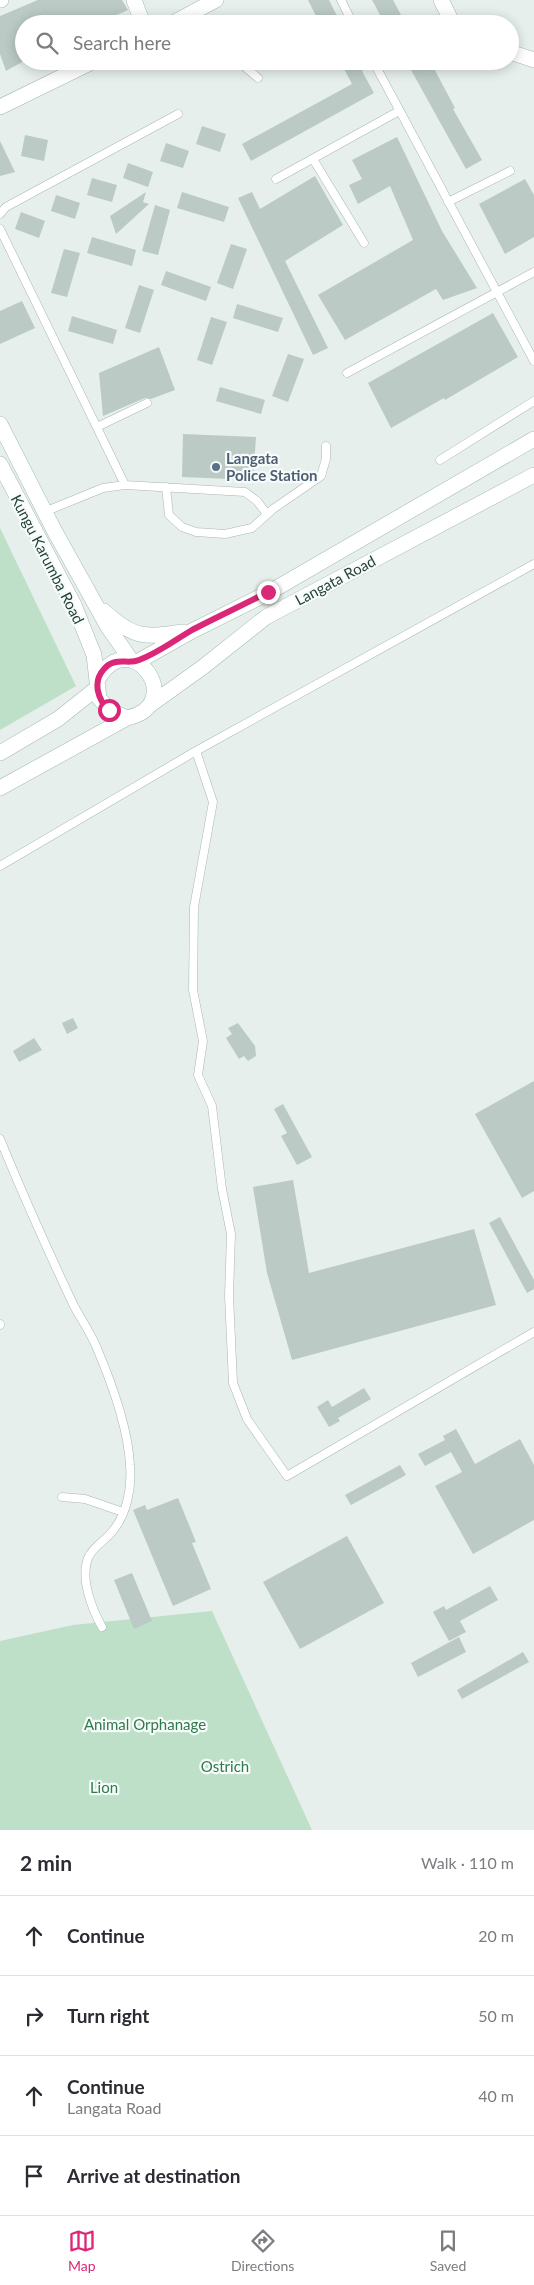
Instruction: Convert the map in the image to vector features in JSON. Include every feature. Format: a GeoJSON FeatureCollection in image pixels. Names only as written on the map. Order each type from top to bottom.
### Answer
{"type":"FeatureCollection","features":[{"type":"Feature","properties":{"kind":"main road"},"geometry":{"type":"LineString","coordinates":[[134,0],[140,15]]}},
{"type":"Feature","properties":{"kind":"main road"},"geometry":{"type":"LineString","coordinates":[[201,15],[216,0]]}},
{"type":"Feature","properties":{"kind":"main road"},"geometry":{"type":"LineString","coordinates":[[440,0],[448,15]]}},
{"type":"Feature","properties":{"kind":"main road"},"geometry":{"type":"LineString","coordinates":[[519,55],[534,60]]}},
{"type":"Feature","properties":{"kind":"main road"},"geometry":{"type":"LineString","coordinates":[[0,107],[76,70]]}},
{"type":"Feature","properties":{"kind":"main road","name":"Kungu Karumba Road"},"geometry":{"type":"LineString","coordinates":[[0,424],[44,512],[98,606],[108,628],[134,661]]}},
{"type":"Feature","properties":{"kind":"main road","name":"Langata Road"},"geometry":{"type":"LineString","coordinates":[[134,661],[268,592],[534,439]]}},
{"type":"Feature","properties":{"kind":"main road","name":"Kungu Karumba Road"},"geometry":{"type":"LineString","coordinates":[[0,464],[74,605],[94,655],[98,684]]}},
{"type":"Feature","properties":{"kind":"main road","name":"Langata Road"},"geometry":{"type":"LineString","coordinates":[[150,705],[203,667],[266,617],[534,475]]}},
{"type":"Feature","properties":{"kind":"main road"},"geometry":{"type":"LineString","coordinates":[[98,606],[123,629],[142,636],[192,631]]}},
{"type":"Feature","properties":{"kind":"main road"},"geometry":{"type":"LineString","coordinates":[[0,753],[58,719],[98,684],[104,670],[112,664],[134,661],[146,668],[154,686],[154,696],[150,705],[141,714],[127,718],[0,788]]}},
{"type":"Feature","properties":{"kind":"main road"},"geometry":{"type":"LineString","coordinates":[[98,684],[103,704],[116,715],[127,718]]}},
{"type":"Feature","properties":{"kind":"lane"},"geometry":{"type":"LineString","coordinates":[[341,0],[348,15]]}},
{"type":"Feature","properties":{"kind":"lane"},"geometry":{"type":"LineString","coordinates":[[249,70],[258,78]]}},
{"type":"Feature","properties":{"kind":"lane"},"geometry":{"type":"LineString","coordinates":[[378,70],[534,361]]}},
{"type":"Feature","properties":{"kind":"lane"},"geometry":{"type":"LineString","coordinates":[[276,179],[399,111]]}},
{"type":"Feature","properties":{"kind":"lane"},"geometry":{"type":"LineString","coordinates":[[0,214],[6,206],[178,114]]}},
{"type":"Feature","properties":{"kind":"lane"},"geometry":{"type":"LineString","coordinates":[[313,159],[364,244]]}},
{"type":"Feature","properties":{"kind":"lane"},"geometry":{"type":"LineString","coordinates":[[448,202],[510,171]]}},
{"type":"Feature","properties":{"kind":"lane"},"geometry":{"type":"LineString","coordinates":[[0,229],[125,485]]}},
{"type":"Feature","properties":{"kind":"lane"},"geometry":{"type":"LineString","coordinates":[[348,374],[534,272]]}},
{"type":"Feature","properties":{"kind":"lane"},"geometry":{"type":"LineString","coordinates":[[440,460],[534,401]]}},
{"type":"Feature","properties":{"kind":"lane"},"geometry":{"type":"LineString","coordinates":[[97,427],[147,403]]}},
{"type":"Feature","properties":{"kind":"lane"},"geometry":{"type":"LineString","coordinates":[[166,488],[169,515],[182,527],[196,532],[225,534],[252,528],[267,514],[321,476],[326,459],[326,446]]}},
{"type":"Feature","properties":{"kind":"lane"},"geometry":{"type":"LineString","coordinates":[[44,512],[103,488],[125,485],[245,492],[257,501],[267,514]]}},
{"type":"Feature","properties":{"kind":"lane"},"geometry":{"type":"LineString","coordinates":[[0,866],[196,751],[534,564]]}},
{"type":"Feature","properties":{"kind":"lane"},"geometry":{"type":"LineString","coordinates":[[196,751],[213,802],[194,907],[193,990],[203,1041],[198,1075],[212,1106],[222,1189],[231,1234],[229,1296],[233,1383],[247,1419],[287,1476],[534,1332]]}},
{"type":"Feature","properties":{"kind":"lane"},"geometry":{"type":"LineString","coordinates":[[0,1139],[21,1192],[95,1344],[111,1384],[130,1464],[130,1493],[123,1512],[113,1531],[88,1558],[87,1578],[92,1608],[102,1627]]}},
{"type":"Feature","properties":{"kind":"lane"},"geometry":{"type":"LineString","coordinates":[[62,1497],[85,1499],[123,1512]]}},
{"type":"Feature","properties":{"kind":"green space"},"geometry":{"type":"Polygon","coordinates":[[[0,528],[76,686],[0,730],[0,528]]]}},
{"type":"Feature","properties":{"kind":"green space","name":"Animal Orphanage"},"geometry":{"type":"Polygon","coordinates":[[[212,1611],[312,1830],[0,1830],[0,1641],[73,1625],[212,1611]]]}},
{"type":"Feature","properties":{"kind":"building"},"geometry":{"type":"Polygon","coordinates":[[[38,0],[122,0],[128,10],[117,15],[15,15],[15,66],[6,71],[0,54],[0,16],[38,0]]]}},
{"type":"Feature","properties":{"kind":"building"},"geometry":{"type":"Polygon","coordinates":[[[308,0],[329,0],[336,15],[316,15],[308,0]]]}},
{"type":"Feature","properties":{"kind":"building"},"geometry":{"type":"Polygon","coordinates":[[[372,0],[393,0],[401,15],[380,15],[372,0]]]}},
{"type":"Feature","properties":{"kind":"building"},"geometry":{"type":"Polygon","coordinates":[[[345,70],[364,70],[362,71],[374,93],[251,161],[242,144],[352,84],[345,70]]]}},
{"type":"Feature","properties":{"kind":"building"},"geometry":{"type":"Polygon","coordinates":[[[411,70],[435,70],[455,108],[453,109],[482,160],[466,169],[411,70]]]}},
{"type":"Feature","properties":{"kind":"building"},"geometry":{"type":"Polygon","coordinates":[[[202,126],[226,134],[220,152],[196,144],[202,126]]]}},
{"type":"Feature","properties":{"kind":"building"},"geometry":{"type":"Polygon","coordinates":[[[25,135],[48,140],[44,161],[21,156],[25,135]]]}},
{"type":"Feature","properties":{"kind":"building"},"geometry":{"type":"Polygon","coordinates":[[[397,137],[442,231],[477,288],[443,300],[436,289],[345,340],[318,295],[413,240],[390,186],[358,204],[349,185],[362,179],[352,160],[397,137]]]}},
{"type":"Feature","properties":{"kind":"building"},"geometry":{"type":"Polygon","coordinates":[[[0,141],[15,172],[0,176],[0,141]]]}},
{"type":"Feature","properties":{"kind":"building"},"geometry":{"type":"Polygon","coordinates":[[[166,143],[189,151],[183,168],[160,161],[166,143]]]}},
{"type":"Feature","properties":{"kind":"building"},"geometry":{"type":"Polygon","coordinates":[[[128,163],[153,172],[148,187],[123,178],[128,163]]]}},
{"type":"Feature","properties":{"kind":"building"},"geometry":{"type":"Polygon","coordinates":[[[315,176],[343,225],[285,261],[328,348],[313,355],[238,198],[252,192],[260,209],[315,176]]]}},
{"type":"Feature","properties":{"kind":"building"},"geometry":{"type":"Polygon","coordinates":[[[92,178],[117,185],[112,202],[87,195],[92,178]]]}},
{"type":"Feature","properties":{"kind":"building"},"geometry":{"type":"Polygon","coordinates":[[[525,179],[534,195],[534,237],[505,254],[479,204],[525,179]]]}},
{"type":"Feature","properties":{"kind":"building"},"geometry":{"type":"Polygon","coordinates":[[[146,192],[143,202],[149,204],[116,234],[110,216],[146,192]]]}},
{"type":"Feature","properties":{"kind":"building"},"geometry":{"type":"Polygon","coordinates":[[[182,192],[229,207],[224,222],[177,208],[182,192]]]}},
{"type":"Feature","properties":{"kind":"building"},"geometry":{"type":"Polygon","coordinates":[[[56,195],[80,203],[75,219],[51,211],[56,195]]]}},
{"type":"Feature","properties":{"kind":"building"},"geometry":{"type":"Polygon","coordinates":[[[155,205],[170,210],[158,255],[142,251],[155,205]]]}},
{"type":"Feature","properties":{"kind":"building"},"geometry":{"type":"Polygon","coordinates":[[[21,212],[45,221],[39,238],[15,229],[21,212]]]}},
{"type":"Feature","properties":{"kind":"building"},"geometry":{"type":"Polygon","coordinates":[[[92,237],[136,250],[132,266],[87,253],[92,237]]]}},
{"type":"Feature","properties":{"kind":"building"},"geometry":{"type":"Polygon","coordinates":[[[231,244],[247,249],[233,289],[217,283],[231,244]]]}},
{"type":"Feature","properties":{"kind":"building"},"geometry":{"type":"Polygon","coordinates":[[[64,249],[80,253],[67,297],[51,293],[64,249]]]}},
{"type":"Feature","properties":{"kind":"building"},"geometry":{"type":"Polygon","coordinates":[[[166,271],[211,287],[206,301],[161,285],[166,271]]]}},
{"type":"Feature","properties":{"kind":"building"},"geometry":{"type":"Polygon","coordinates":[[[139,285],[154,290],[140,333],[125,328],[139,285]]]}},
{"type":"Feature","properties":{"kind":"building"},"geometry":{"type":"Polygon","coordinates":[[[22,301],[35,328],[0,344],[0,311],[22,301]]]}},
{"type":"Feature","properties":{"kind":"building"},"geometry":{"type":"Polygon","coordinates":[[[237,304],[283,318],[278,332],[233,318],[237,304]]]}},
{"type":"Feature","properties":{"kind":"building"},"geometry":{"type":"Polygon","coordinates":[[[493,313],[518,357],[445,400],[444,398],[391,428],[368,383],[493,313]]]}},
{"type":"Feature","properties":{"kind":"building"},"geometry":{"type":"Polygon","coordinates":[[[72,316],[117,330],[113,344],[68,331],[72,316]]]}},
{"type":"Feature","properties":{"kind":"building"},"geometry":{"type":"Polygon","coordinates":[[[211,317],[227,322],[212,365],[197,360],[211,317]]]}},
{"type":"Feature","properties":{"kind":"building"},"geometry":{"type":"Polygon","coordinates":[[[159,347],[175,390],[151,399],[145,398],[103,416],[99,373],[159,347]]]}},
{"type":"Feature","properties":{"kind":"building"},"geometry":{"type":"Polygon","coordinates":[[[288,354],[304,359],[288,402],[272,396],[288,354]]]}},
{"type":"Feature","properties":{"kind":"building"},"geometry":{"type":"Polygon","coordinates":[[[220,387],[265,400],[261,414],[216,401],[220,387]]]}},
{"type":"Feature","properties":{"kind":"building"},"geometry":{"type":"Polygon","coordinates":[[[183,434],[256,437],[253,480],[182,477],[183,434]]]}},
{"type":"Feature","properties":{"kind":"building"},"geometry":{"type":"Polygon","coordinates":[[[73,1018],[78,1028],[67,1034],[62,1023],[73,1018]]]}},
{"type":"Feature","properties":{"kind":"building"},"geometry":{"type":"Polygon","coordinates":[[[238,1023],[255,1046],[256,1056],[248,1061],[244,1056],[239,1059],[226,1038],[232,1034],[228,1028],[238,1023]]]}},
{"type":"Feature","properties":{"kind":"building"},"geometry":{"type":"Polygon","coordinates":[[[34,1038],[42,1050],[19,1062],[13,1051],[34,1038]]]}},
{"type":"Feature","properties":{"kind":"building"},"geometry":{"type":"Polygon","coordinates":[[[534,1081],[534,1191],[522,1198],[475,1114],[534,1081]]]}},
{"type":"Feature","properties":{"kind":"building"},"geometry":{"type":"Polygon","coordinates":[[[283,1104],[312,1157],[297,1165],[281,1136],[287,1133],[274,1109],[283,1104]]]}},
{"type":"Feature","properties":{"kind":"building"},"geometry":{"type":"Polygon","coordinates":[[[293,1180],[309,1273],[474,1229],[496,1305],[292,1360],[267,1273],[253,1187],[293,1180]]]}},
{"type":"Feature","properties":{"kind":"building"},"geometry":{"type":"Polygon","coordinates":[[[500,1217],[534,1280],[534,1289],[527,1293],[489,1223],[500,1217]]]}},
{"type":"Feature","properties":{"kind":"building"},"geometry":{"type":"Polygon","coordinates":[[[364,1388],[371,1399],[338,1418],[340,1421],[329,1427],[317,1407],[328,1400],[332,1407],[364,1388]]]}},
{"type":"Feature","properties":{"kind":"building"},"geometry":{"type":"Polygon","coordinates":[[[456,1429],[475,1464],[520,1439],[534,1465],[534,1520],[473,1554],[435,1486],[462,1472],[451,1452],[425,1466],[418,1454],[445,1440],[443,1436],[456,1429]]]}},
{"type":"Feature","properties":{"kind":"building"},"geometry":{"type":"Polygon","coordinates":[[[400,1465],[406,1475],[351,1505],[345,1495],[400,1465]]]}},
{"type":"Feature","properties":{"kind":"building"},"geometry":{"type":"Polygon","coordinates":[[[178,1498],[196,1542],[192,1543],[211,1589],[173,1606],[133,1510],[145,1505],[147,1510],[178,1498]]]}},
{"type":"Feature","properties":{"kind":"building"},"geometry":{"type":"Polygon","coordinates":[[[347,1536],[384,1603],[300,1649],[263,1582],[347,1536]]]}},
{"type":"Feature","properties":{"kind":"building"},"geometry":{"type":"Polygon","coordinates":[[[132,1573],[152,1621],[134,1629],[114,1580],[132,1573]]]}},
{"type":"Feature","properties":{"kind":"building"},"geometry":{"type":"Polygon","coordinates":[[[490,1586],[498,1600],[460,1621],[466,1632],[449,1641],[433,1612],[444,1606],[446,1610],[490,1586]]]}},
{"type":"Feature","properties":{"kind":"building"},"geometry":{"type":"Polygon","coordinates":[[[459,1637],[466,1652],[418,1677],[411,1663],[459,1637]]]}},
{"type":"Feature","properties":{"kind":"building"},"geometry":{"type":"Polygon","coordinates":[[[523,1652],[529,1662],[462,1699],[457,1690],[523,1652]]]}},
{"type":"Feature","properties":{"kind":"place","name":"Langata Police Station"},"geometry":{"type":"Point","coordinates":[216,467]}},
{"type":"Feature","properties":{"kind":"route"},"geometry":{"type":"LineString","coordinates":[[109,710],[99,698],[97,688],[98,679],[104,670],[112,664],[131,660],[137,662],[268,592]]}},
{"type":"Feature","properties":{"kind":"park label","name":"Ostrich"},"geometry":{"type":"Point","coordinates":[225,1766]}},
{"type":"Feature","properties":{"kind":"park label","name":"Lion"},"geometry":{"type":"Point","coordinates":[104,1787]}}]}
